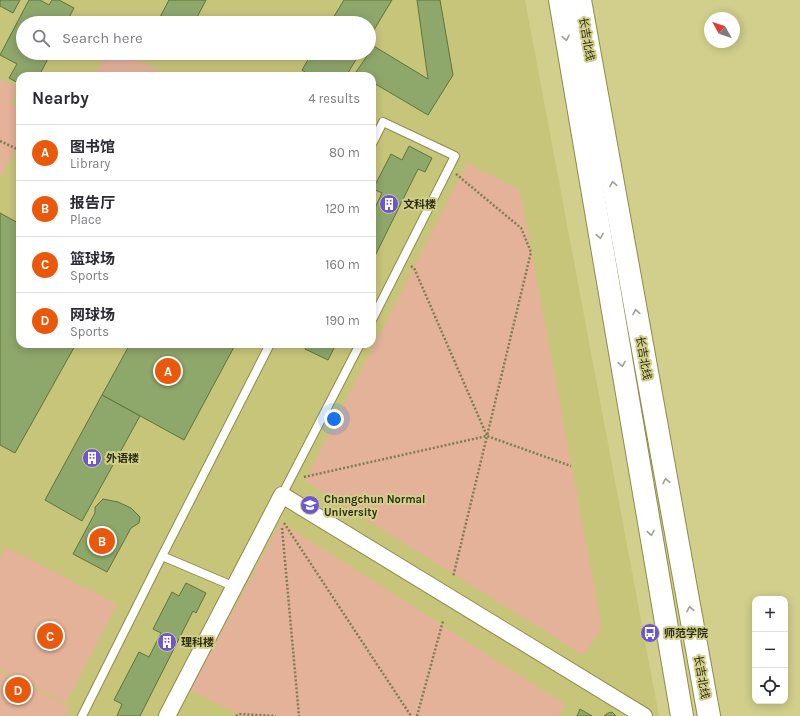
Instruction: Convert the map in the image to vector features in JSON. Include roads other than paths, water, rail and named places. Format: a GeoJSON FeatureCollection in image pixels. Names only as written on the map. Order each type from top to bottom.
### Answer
{"type":"FeatureCollection","features":[{"type":"Feature","properties":{"kind":"main road","name":"长吉北线"},"geometry":{"type":"LineString","coordinates":[[560,0],[682,716]]}},
{"type":"Feature","properties":{"kind":"main road","name":"长吉北线"},"geometry":{"type":"LineString","coordinates":[[580,0],[709,716]]}},
{"type":"Feature","properties":{"kind":"street"},"geometry":{"type":"LineString","coordinates":[[167,716],[282,495],[644,716]]}},
{"type":"Feature","properties":{"kind":"lane"},"geometry":{"type":"LineString","coordinates":[[376,136],[383,122],[455,156],[376,312]]}},
{"type":"Feature","properties":{"kind":"lane"},"geometry":{"type":"LineString","coordinates":[[82,716],[268,348]]}},
{"type":"Feature","properties":{"kind":"lane"},"geometry":{"type":"LineString","coordinates":[[282,495],[358,348]]}},
{"type":"Feature","properties":{"kind":"lane"},"geometry":{"type":"LineString","coordinates":[[162,556],[235,587]]}},
{"type":"Feature","properties":{"kind":"place","name":"文科楼"},"geometry":{"type":"Point","coordinates":[389,204]}},
{"type":"Feature","properties":{"kind":"place","name":"图书馆"},"geometry":{"type":"Point","coordinates":[168,371]}},
{"type":"Feature","properties":{"kind":"place","name":"外语楼"},"geometry":{"type":"Point","coordinates":[92,458]}},
{"type":"Feature","properties":{"kind":"place","name":"Changchun Normal University"},"geometry":{"type":"Point","coordinates":[310,505]}},
{"type":"Feature","properties":{"kind":"place","name":"报告厅"},"geometry":{"type":"Point","coordinates":[102,541]}},
{"type":"Feature","properties":{"kind":"place","name":"师范学院"},"geometry":{"type":"Point","coordinates":[650,633]}},
{"type":"Feature","properties":{"kind":"place","name":"篮球场"},"geometry":{"type":"Point","coordinates":[50,636]}},
{"type":"Feature","properties":{"kind":"place","name":"理科楼"},"geometry":{"type":"Point","coordinates":[167,642]}},
{"type":"Feature","properties":{"kind":"place","name":"网球场"},"geometry":{"type":"Point","coordinates":[18,690]}}]}
